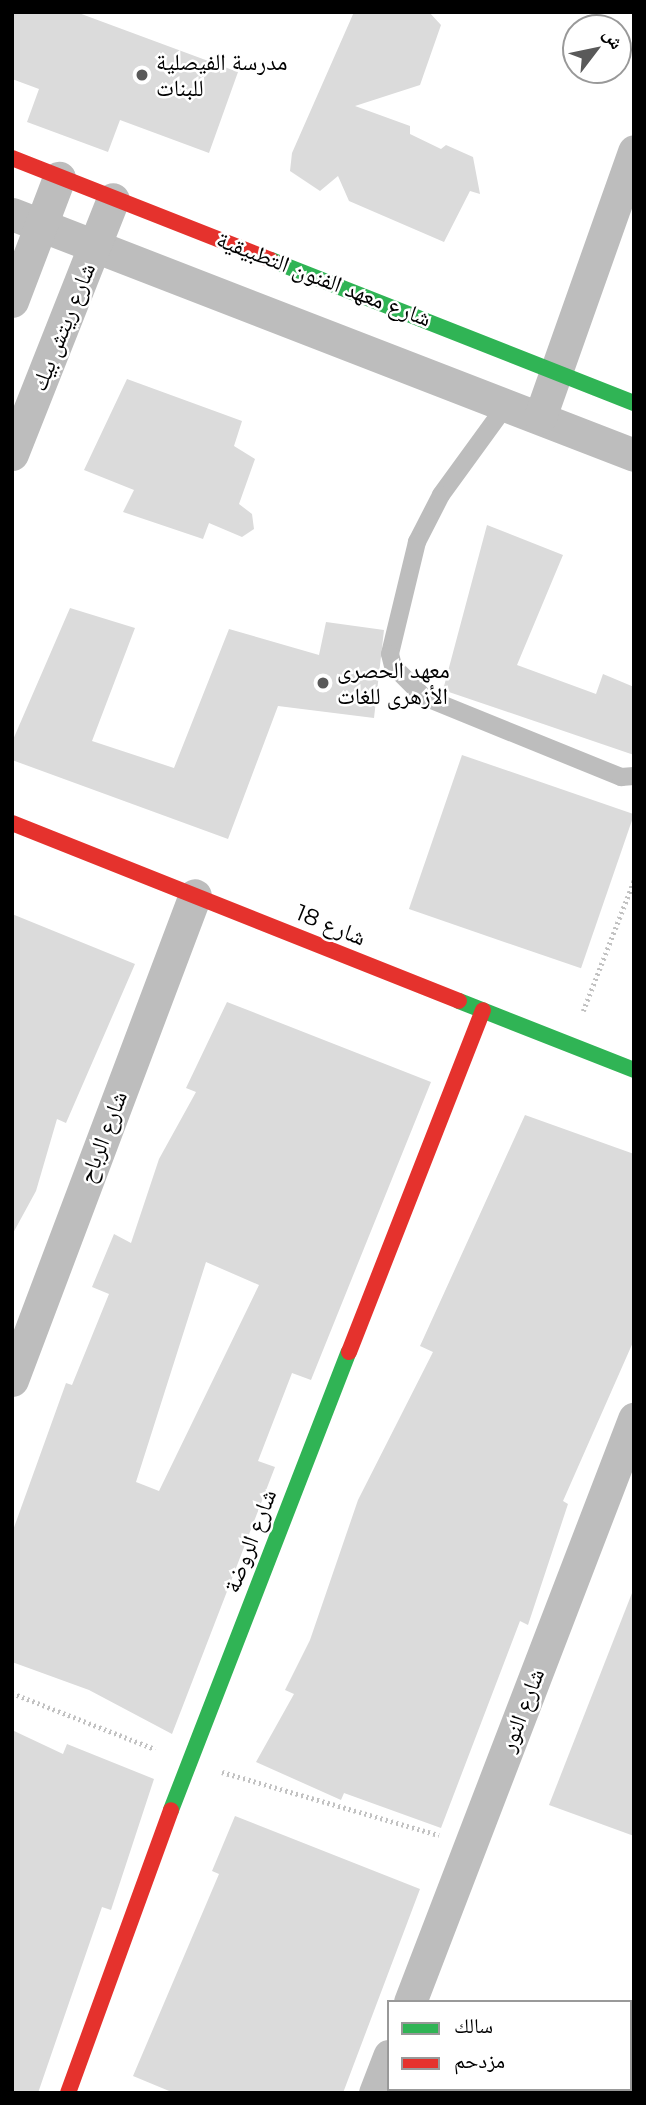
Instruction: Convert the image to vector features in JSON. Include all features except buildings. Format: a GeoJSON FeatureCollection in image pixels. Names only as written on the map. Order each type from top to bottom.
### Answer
{"type":"FeatureCollection","features":[{"type":"Feature","properties":{"kind":"street"},"geometry":{"type":"LineString","coordinates":[[540,417],[634,151]]}},
{"type":"Feature","properties":{"kind":"street","name":"شارع معهد الفنون التطبيقية"},"geometry":{"type":"LineString","coordinates":[[12,158],[556,369],[634,403]]}},
{"type":"Feature","properties":{"kind":"street"},"geometry":{"type":"LineString","coordinates":[[12,301],[27,220],[58,177]]}},
{"type":"Feature","properties":{"kind":"street","name":"شارع ريتش بيك"},"geometry":{"type":"LineString","coordinates":[[12,454],[113,199]]}},
{"type":"Feature","properties":{"kind":"street"},"geometry":{"type":"LineString","coordinates":[[27,220],[634,455]]}},
{"type":"Feature","properties":{"kind":"street","name":"شارع 18"},"geometry":{"type":"LineString","coordinates":[[12,823],[634,1070]]}},
{"type":"Feature","properties":{"kind":"street","name":"شارع الرباح"},"geometry":{"type":"LineString","coordinates":[[12,1380],[195,895]]}},
{"type":"Feature","properties":{"kind":"street","name":"شارع الروضة"},"geometry":{"type":"LineString","coordinates":[[68,2093],[188,1762],[483,1010]]}},
{"type":"Feature","properties":{"kind":"street","name":"شارع النور"},"geometry":{"type":"LineString","coordinates":[[411,2000],[634,1419]]}},
{"type":"Feature","properties":{"kind":"street"},"geometry":{"type":"LineString","coordinates":[[375,2093],[387,2061]]}},
{"type":"Feature","properties":{"kind":"lane"},"geometry":{"type":"LineString","coordinates":[[507,404],[441,495],[417,542],[390,654],[393,666],[424,696],[621,777],[634,776]]}},
{"type":"Feature","properties":{"kind":"path"},"geometry":{"type":"LineString","coordinates":[[570,1045],[634,880]]}},
{"type":"Feature","properties":{"kind":"path"},"geometry":{"type":"LineString","coordinates":[[12,1693],[188,1762],[470,1844]]}},
{"type":"Feature","properties":{"kind":"traffic: fast"},"geometry":{"type":"LineString","coordinates":[[271,260],[634,403]]}},
{"type":"Feature","properties":{"kind":"traffic: fast"},"geometry":{"type":"LineString","coordinates":[[459,1001],[634,1070]]}},
{"type":"Feature","properties":{"kind":"traffic: fast"},"geometry":{"type":"LineString","coordinates":[[171,1810],[349,1352]]}},
{"type":"Feature","properties":{"kind":"traffic: jam"},"geometry":{"type":"LineString","coordinates":[[12,158],[271,260]]}},
{"type":"Feature","properties":{"kind":"traffic: jam"},"geometry":{"type":"LineString","coordinates":[[12,823],[459,1001]]}},
{"type":"Feature","properties":{"kind":"traffic: jam"},"geometry":{"type":"LineString","coordinates":[[349,1352],[483,1010]]}},
{"type":"Feature","properties":{"kind":"traffic: jam"},"geometry":{"type":"LineString","coordinates":[[68,2093],[171,1810]]}},
{"type":"Feature","properties":{"kind":"place","name":"مدرسة الفيصلية للبنات"},"geometry":{"type":"Point","coordinates":[142,75]}},
{"type":"Feature","properties":{"kind":"place","name":"معهد الحصرى الأزهرى للغات"},"geometry":{"type":"Point","coordinates":[323,683]}}]}
